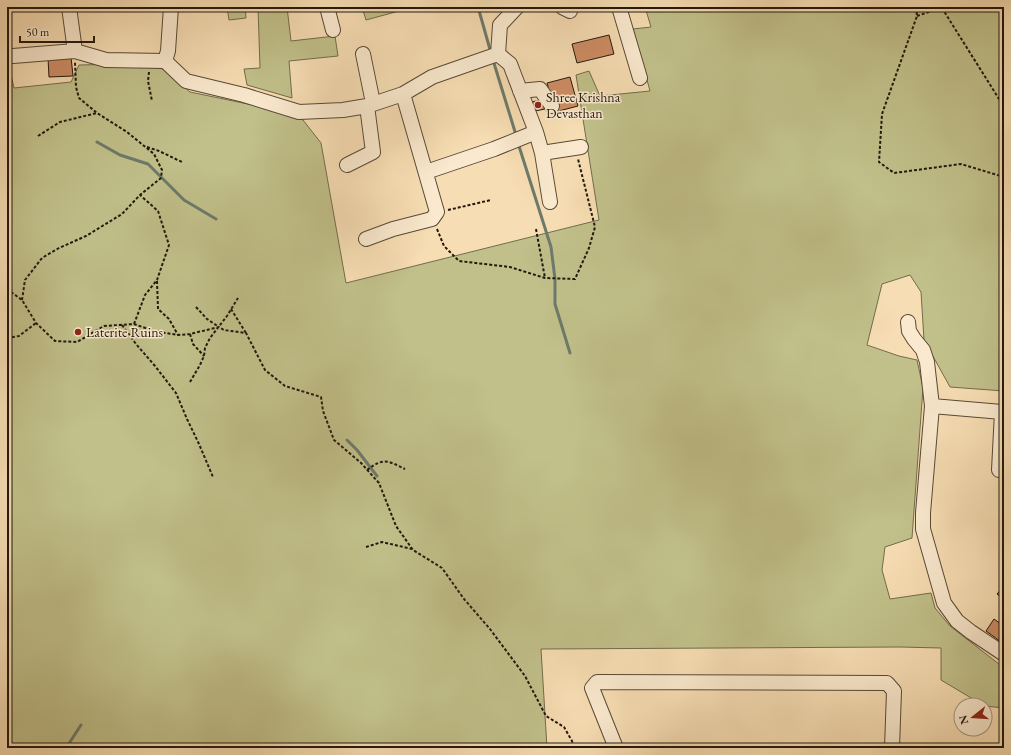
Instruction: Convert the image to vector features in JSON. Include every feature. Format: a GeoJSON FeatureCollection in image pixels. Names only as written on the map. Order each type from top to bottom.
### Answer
{"type":"FeatureCollection","features":[{"type":"Feature","properties":{"kind":"street"},"geometry":{"type":"LineString","coordinates":[[69,7],[75,51]]}},
{"type":"Feature","properties":{"kind":"street"},"geometry":{"type":"LineString","coordinates":[[166,61],[171,7]]}},
{"type":"Feature","properties":{"kind":"street"},"geometry":{"type":"LineString","coordinates":[[327,7],[333,30]]}},
{"type":"Feature","properties":{"kind":"street"},"geometry":{"type":"LineString","coordinates":[[498,54],[500,25],[517,7]]}},
{"type":"Feature","properties":{"kind":"street"},"geometry":{"type":"LineString","coordinates":[[619,7],[640,78]]}},
{"type":"Feature","properties":{"kind":"street"},"geometry":{"type":"LineString","coordinates":[[13,56],[75,51],[106,60],[166,61],[186,81],[244,95],[299,112],[343,110],[370,104],[403,94],[432,77],[498,54]]}},
{"type":"Feature","properties":{"kind":"street"},"geometry":{"type":"LineString","coordinates":[[347,165],[373,152],[370,104],[363,54]]}},
{"type":"Feature","properties":{"kind":"street"},"geometry":{"type":"LineString","coordinates":[[498,54],[510,64],[536,132],[542,154],[550,202]]}},
{"type":"Feature","properties":{"kind":"street"},"geometry":{"type":"LineString","coordinates":[[520,91],[540,89],[552,106]]}},
{"type":"Feature","properties":{"kind":"street"},"geometry":{"type":"LineString","coordinates":[[366,239],[435,216],[426,172],[403,94]]}},
{"type":"Feature","properties":{"kind":"street"},"geometry":{"type":"LineString","coordinates":[[314,120],[340,118],[343,110]]}},
{"type":"Feature","properties":{"kind":"street"},"geometry":{"type":"LineString","coordinates":[[426,172],[494,149],[536,132]]}},
{"type":"Feature","properties":{"kind":"street"},"geometry":{"type":"LineString","coordinates":[[542,154],[578,148]]}},
{"type":"Feature","properties":{"kind":"street"},"geometry":{"type":"LineString","coordinates":[[908,322],[909,332],[923,350],[928,362],[932,406],[923,505],[923,529],[944,603],[957,621],[1004,654]]}},
{"type":"Feature","properties":{"kind":"street"},"geometry":{"type":"LineString","coordinates":[[932,406],[1002,412],[999,470]]}},
{"type":"Feature","properties":{"kind":"street"},"geometry":{"type":"LineString","coordinates":[[616,748],[592,688],[597,682],[887,683],[894,691],[892,748]]}},
{"type":"Feature","properties":{"kind":"path"},"geometry":{"type":"LineString","coordinates":[[805,11],[808,7]]}},
{"type":"Feature","properties":{"kind":"path"},"geometry":{"type":"LineString","coordinates":[[916,7],[917,16],[882,114],[879,162],[894,173],[961,164],[1004,177]]}},
{"type":"Feature","properties":{"kind":"path"},"geometry":{"type":"LineString","coordinates":[[917,16],[943,8],[1004,107]]}},
{"type":"Feature","properties":{"kind":"path"},"geometry":{"type":"LineString","coordinates":[[22,300],[26,280],[42,258],[59,248],[86,236],[122,214],[140,195],[161,178],[162,170],[154,154],[127,132],[97,113],[79,98],[76,87],[75,51]]}},
{"type":"Feature","properties":{"kind":"path"},"geometry":{"type":"LineString","coordinates":[[149,61],[148,81],[152,101]]}},
{"type":"Feature","properties":{"kind":"path"},"geometry":{"type":"LineString","coordinates":[[38,136],[60,122],[97,113]]}},
{"type":"Feature","properties":{"kind":"path"},"geometry":{"type":"LineString","coordinates":[[146,147],[159,151],[182,162]]}},
{"type":"Feature","properties":{"kind":"path"},"geometry":{"type":"LineString","coordinates":[[491,200],[435,216],[444,246],[459,261],[510,267],[545,278],[575,280],[595,226],[578,148]]}},
{"type":"Feature","properties":{"kind":"path"},"geometry":{"type":"LineString","coordinates":[[134,324],[145,295],[157,280],[169,245],[158,211],[140,195]]}},
{"type":"Feature","properties":{"kind":"path"},"geometry":{"type":"LineString","coordinates":[[536,229],[545,278]]}},
{"type":"Feature","properties":{"kind":"path"},"geometry":{"type":"LineString","coordinates":[[157,280],[158,309],[169,319],[178,335]]}},
{"type":"Feature","properties":{"kind":"path"},"geometry":{"type":"LineString","coordinates":[[7,289],[22,300],[36,323],[55,341],[77,342],[104,326],[134,324],[154,331],[178,335],[190,334],[219,327]]}},
{"type":"Feature","properties":{"kind":"path"},"geometry":{"type":"LineString","coordinates":[[190,382],[204,356],[205,348],[210,338],[238,298]]}},
{"type":"Feature","properties":{"kind":"path"},"geometry":{"type":"LineString","coordinates":[[196,307],[207,319],[224,330],[246,333]]}},
{"type":"Feature","properties":{"kind":"path"},"geometry":{"type":"LineString","coordinates":[[231,310],[246,333],[265,370],[285,386],[321,397],[323,411],[334,440],[360,463],[379,483],[396,526],[413,550]]}},
{"type":"Feature","properties":{"kind":"path"},"geometry":{"type":"LineString","coordinates":[[7,338],[19,336],[36,323]]}},
{"type":"Feature","properties":{"kind":"path"},"geometry":{"type":"LineString","coordinates":[[122,325],[176,393],[213,477]]}},
{"type":"Feature","properties":{"kind":"path"},"geometry":{"type":"LineString","coordinates":[[190,334],[193,344],[204,356]]}},
{"type":"Feature","properties":{"kind":"path"},"geometry":{"type":"LineString","coordinates":[[367,470],[375,464],[388,461],[405,469]]}},
{"type":"Feature","properties":{"kind":"path"},"geometry":{"type":"LineString","coordinates":[[366,547],[382,542],[413,550],[442,568],[464,599],[490,629],[524,676],[546,716],[564,727],[572,741],[574,748]]}},
{"type":"Feature","properties":{"kind":"shaded area"},"geometry":{"type":"Polygon","coordinates":[[[227,7],[245,7],[246,18],[229,20],[227,7]]]}},
{"type":"Feature","properties":{"kind":"shaded area"},"geometry":{"type":"Polygon","coordinates":[[[258,7],[287,7],[291,41],[335,36],[338,56],[289,61],[292,98],[247,85],[244,69],[260,68],[258,7]]]}},
{"type":"Feature","properties":{"kind":"shaded area"},"geometry":{"type":"Polygon","coordinates":[[[362,7],[409,7],[410,8],[366,20],[362,7]]]}},
{"type":"Feature","properties":{"kind":"shaded area"},"geometry":{"type":"Polygon","coordinates":[[[645,7],[1004,7],[1004,391],[950,387],[924,340],[921,292],[910,275],[882,284],[867,345],[899,356],[917,360],[923,388],[912,538],[885,547],[882,570],[890,599],[931,593],[935,608],[950,626],[1004,668],[1004,708],[993,707],[993,697],[970,697],[941,680],[941,648],[541,649],[547,748],[7,748],[7,57],[14,88],[71,82],[79,65],[126,64],[164,69],[190,92],[267,108],[303,120],[321,143],[346,283],[599,220],[576,75],[589,71],[600,96],[650,91],[633,29],[651,27],[645,7]]]}},
{"type":"Feature","properties":{"kind":"building"},"geometry":{"type":"Polygon","coordinates":[[[609,35],[614,54],[577,63],[572,44],[609,35]]]}},
{"type":"Feature","properties":{"kind":"building"},"geometry":{"type":"Polygon","coordinates":[[[71,57],[73,76],[49,77],[48,58],[71,57]]]}},
{"type":"Feature","properties":{"kind":"building"},"geometry":{"type":"Polygon","coordinates":[[[570,77],[578,106],[555,112],[547,83],[570,77]]]}},
{"type":"Feature","properties":{"kind":"building","name":"Shree Krishna Devasthan"},"geometry":{"type":"Polygon","coordinates":[[[542,100],[545,109],[535,111],[531,102],[542,100]]]}},
{"type":"Feature","properties":{"kind":"building"},"geometry":{"type":"Polygon","coordinates":[[[1004,586],[1004,600],[997,594],[1004,586]]]}},
{"type":"Feature","properties":{"kind":"building"},"geometry":{"type":"Polygon","coordinates":[[[994,619],[1004,626],[1004,644],[986,631],[994,619]]]}},
{"type":"Feature","properties":{"kind":"building"},"geometry":{"type":"Polygon","coordinates":[[[563,744],[570,744],[570,748],[563,748],[563,744]]]}},
{"type":"Feature","properties":{"kind":"waterway"},"geometry":{"type":"LineString","coordinates":[[478,7],[491,53]]}},
{"type":"Feature","properties":{"kind":"waterway"},"geometry":{"type":"LineString","coordinates":[[493,60],[516,135]]}},
{"type":"Feature","properties":{"kind":"waterway"},"geometry":{"type":"LineString","coordinates":[[97,142],[120,155],[148,164],[184,200],[216,219]]}},
{"type":"Feature","properties":{"kind":"waterway"},"geometry":{"type":"LineString","coordinates":[[518,143],[551,247],[555,279],[555,304],[570,353]]}},
{"type":"Feature","properties":{"kind":"waterway"},"geometry":{"type":"LineString","coordinates":[[347,440],[357,450],[377,476]]}},
{"type":"Feature","properties":{"kind":"waterway"},"geometry":{"type":"LineString","coordinates":[[66,748],[81,725]]}},
{"type":"Feature","properties":{"kind":"place","name":"Shree Krishna Devasthan"},"geometry":{"type":"Point","coordinates":[538,105]}},
{"type":"Feature","properties":{"kind":"place","name":"Laterite Ruins"},"geometry":{"type":"Point","coordinates":[78,332]}}]}
